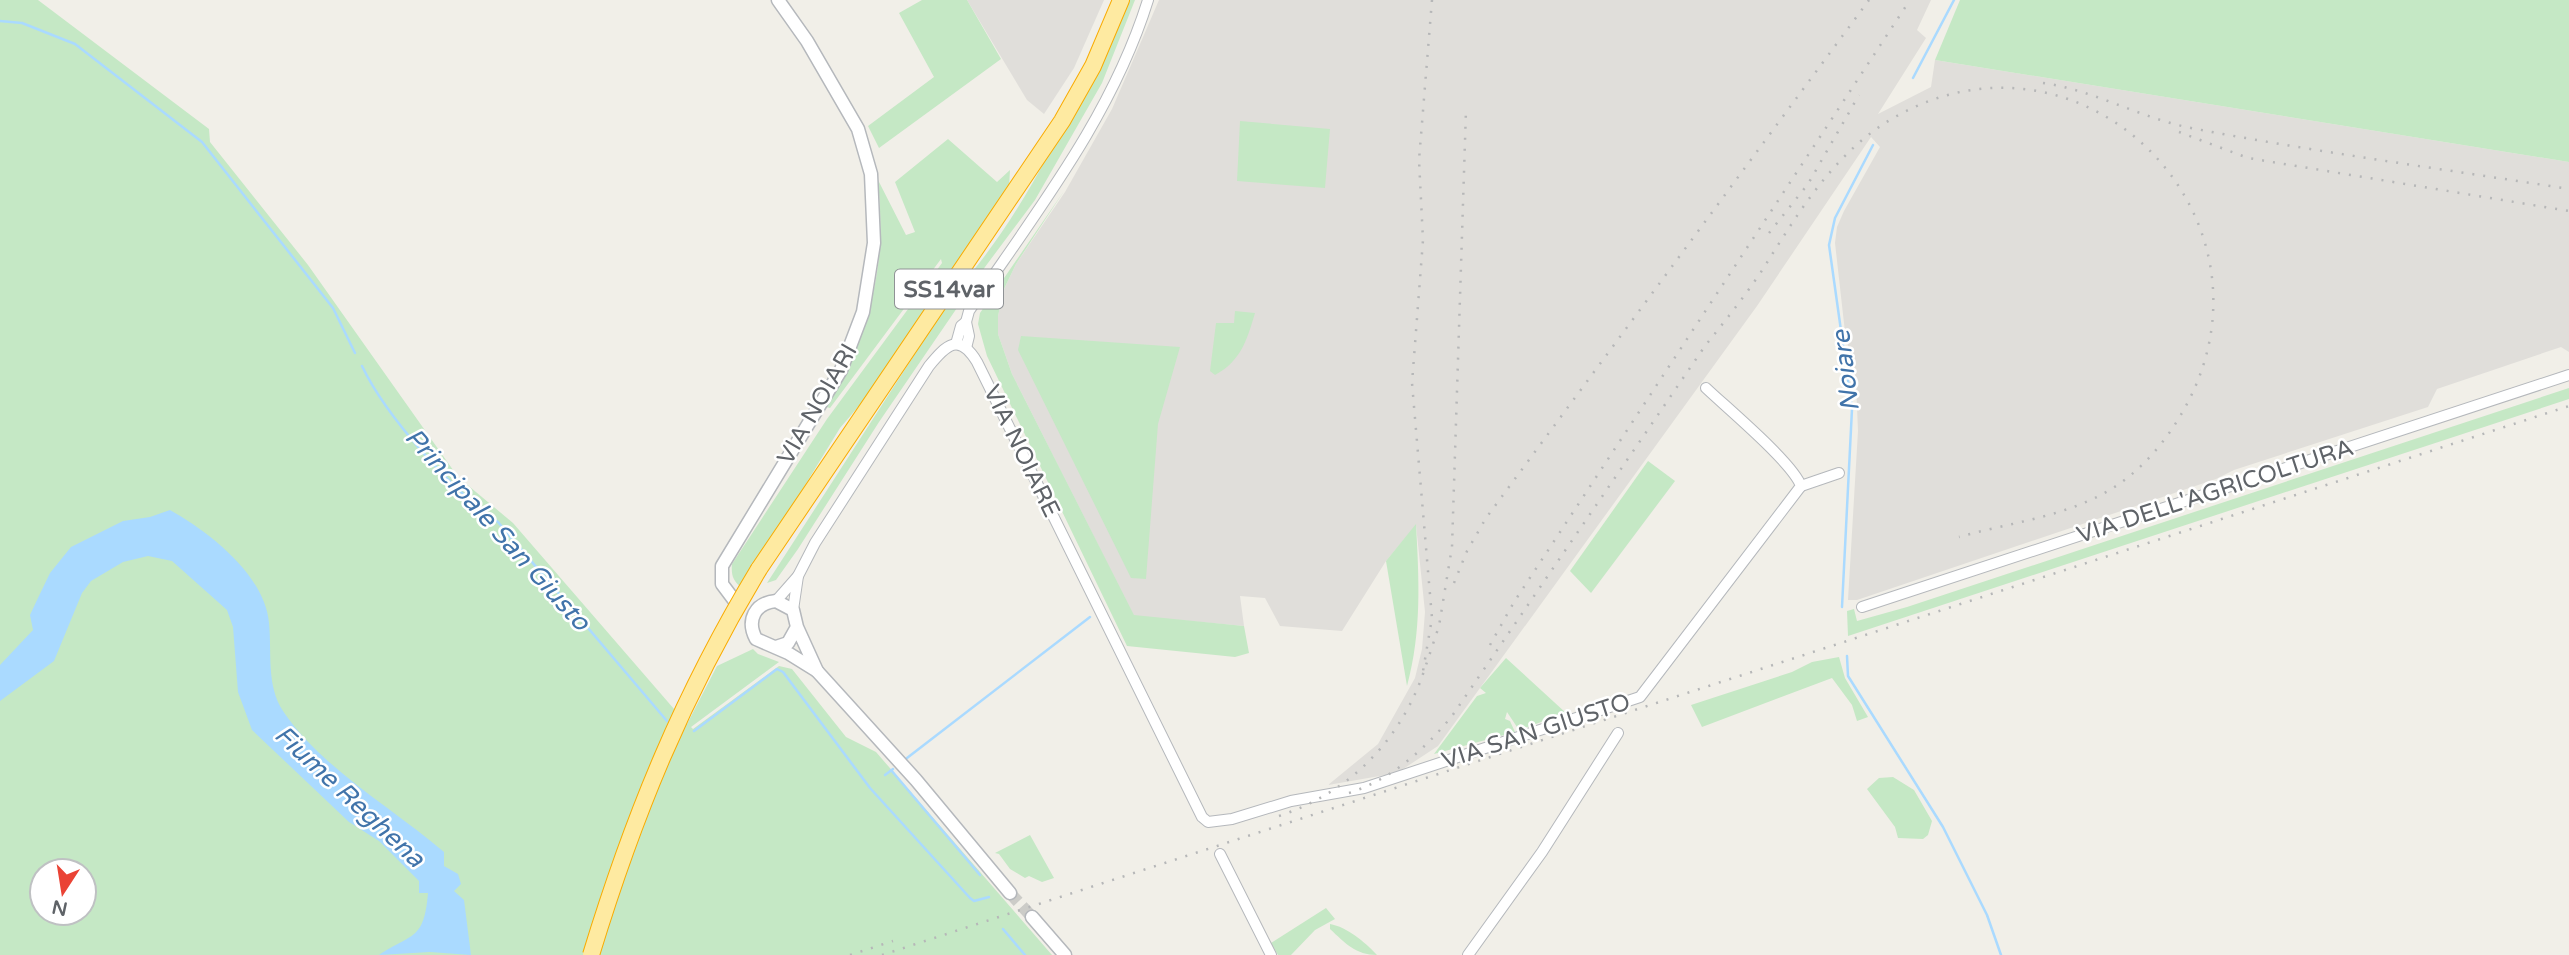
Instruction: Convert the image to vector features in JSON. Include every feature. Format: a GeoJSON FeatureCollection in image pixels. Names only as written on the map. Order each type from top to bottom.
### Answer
{"type":"FeatureCollection","features":[{"type":"Feature","properties":{"kind":"highway","name":"SS14var"},"geometry":{"type":"LineString","coordinates":[[591,955],[636,816],[696,678],[759,569],[1062,121],[1093,66],[1121,0]]}},
{"type":"Feature","properties":{"kind":"street","name":"VIA NOIARI"},"geometry":{"type":"LineString","coordinates":[[752,622],[722,584],[722,566],[841,370],[863,312],[874,243],[871,174],[858,130],[807,41],[778,0]]}},
{"type":"Feature","properties":{"kind":"street"},"geometry":{"type":"LineString","coordinates":[[737,604],[761,605],[776,601],[798,576],[816,541],[929,366],[942,349],[961,346],[969,336],[966,322],[969,311],[1081,146],[1109,94],[1148,0]]}},
{"type":"Feature","properties":{"kind":"street","name":"VIA NOIARE"},"geometry":{"type":"LineString","coordinates":[[961,346],[984,374],[1205,821]]}},
{"type":"Feature","properties":{"kind":"street","name":"VIA DELL'AGRICOLTURA"},"geometry":{"type":"LineString","coordinates":[[1861,607],[2569,375]]}},
{"type":"Feature","properties":{"kind":"street"},"geometry":{"type":"LineString","coordinates":[[1706,388],[1775,454],[1801,486],[1839,473]]}},
{"type":"Feature","properties":{"kind":"street","name":"VIA SAN GIUSTO"},"geometry":{"type":"LineString","coordinates":[[1205,821],[1232,819],[1292,801],[1364,788],[1640,697],[1801,486]]}},
{"type":"Feature","properties":{"kind":"street"},"geometry":{"type":"LineString","coordinates":[[798,576],[793,610],[797,626],[817,671]]}},
{"type":"Feature","properties":{"kind":"street"},"geometry":{"type":"LineString","coordinates":[[776,601],[793,610]]}},
{"type":"Feature","properties":{"kind":"street"},"geometry":{"type":"LineString","coordinates":[[761,605],[752,622],[757,639],[817,671],[916,780],[1010,893]]}},
{"type":"Feature","properties":{"kind":"street"},"geometry":{"type":"LineString","coordinates":[[776,647],[792,638],[797,626]]}},
{"type":"Feature","properties":{"kind":"street"},"geometry":{"type":"LineString","coordinates":[[1468,955],[1542,852],[1618,733]]}},
{"type":"Feature","properties":{"kind":"street"},"geometry":{"type":"LineString","coordinates":[[1220,854],[1271,955]]}},
{"type":"Feature","properties":{"kind":"street"},"geometry":{"type":"LineString","coordinates":[[1032,917],[1065,955]]}},
{"type":"Feature","properties":{"kind":"shaded area"},"geometry":{"type":"Polygon","coordinates":[[[967,0],[1104,0],[1074,68],[1044,114],[1027,100],[967,0]]]}},
{"type":"Feature","properties":{"kind":"shaded area"},"geometry":{"type":"Polygon","coordinates":[[[1159,0],[1931,0],[1917,30],[1926,38],[1878,114],[1931,87],[1935,60],[2569,162],[2569,352],[2561,347],[2437,389],[2428,407],[2234,470],[2216,479],[1857,600],[1848,600],[1858,431],[1856,383],[1845,332],[1835,243],[1837,227],[1844,211],[1880,147],[1871,137],[1757,306],[1438,746],[1397,773],[1328,785],[1378,744],[1415,678],[1422,649],[1425,612],[1416,525],[1386,561],[1342,631],[1280,626],[1265,598],[1240,596],[1244,626],[1134,616],[1012,374],[998,334],[998,316],[1004,289],[1016,264],[1065,192],[1112,109],[1159,0]]]}},
{"type":"Feature","properties":{"kind":"green space"},"geometry":{"type":"Polygon","coordinates":[[[0,0],[38,0],[209,129],[210,142],[308,265],[458,477],[513,523],[687,724],[717,666],[753,649],[758,654],[779,662],[691,727],[693,729],[779,666],[792,669],[846,737],[876,752],[1052,955],[0,955],[0,0]]]}},
{"type":"Feature","properties":{"kind":"green space"},"geometry":{"type":"Polygon","coordinates":[[[922,0],[967,0],[1001,59],[879,148],[868,126],[934,77],[899,13],[922,0]]]}},
{"type":"Feature","properties":{"kind":"green space"},"geometry":{"type":"Polygon","coordinates":[[[1128,0],[1135,0],[1102,83],[1035,200],[985,267],[879,422],[798,549],[776,580],[767,583],[953,295],[1017,209],[1102,59],[1128,0]]]}},
{"type":"Feature","properties":{"kind":"green space"},"geometry":{"type":"Polygon","coordinates":[[[1960,0],[2569,0],[2569,162],[1935,60],[1960,0]]]}},
{"type":"Feature","properties":{"kind":"green space"},"geometry":{"type":"Polygon","coordinates":[[[1240,121],[1330,129],[1325,188],[1237,181],[1240,121]]]}},
{"type":"Feature","properties":{"kind":"green space"},"geometry":{"type":"Polygon","coordinates":[[[948,139],[997,182],[1010,170],[1009,187],[870,393],[840,428],[742,588],[733,578],[732,564],[827,419],[942,263],[941,259],[830,408],[826,407],[854,349],[872,298],[880,244],[878,180],[906,235],[915,232],[895,182],[948,139]]]}},
{"type":"Feature","properties":{"kind":"green space"},"geometry":{"type":"Polygon","coordinates":[[[1064,191],[1016,264],[1004,289],[998,316],[998,334],[1012,374],[1134,615],[1244,626],[1249,653],[1235,657],[1127,646],[987,356],[978,324],[980,313],[1064,191]]]}},
{"type":"Feature","properties":{"kind":"green space"},"geometry":{"type":"Polygon","coordinates":[[[1235,311],[1255,313],[1246,341],[1237,356],[1215,375],[1210,371],[1216,323],[1234,323],[1235,311]]]}},
{"type":"Feature","properties":{"kind":"green space"},"geometry":{"type":"Polygon","coordinates":[[[1021,336],[1180,347],[1158,424],[1146,579],[1131,578],[1018,350],[1021,336]]]}},
{"type":"Feature","properties":{"kind":"green space"},"geometry":{"type":"Polygon","coordinates":[[[2569,388],[2569,399],[1848,636],[1847,611],[1854,609],[1857,621],[1907,607],[2569,388]]]}},
{"type":"Feature","properties":{"kind":"green space"},"geometry":{"type":"Polygon","coordinates":[[[1648,461],[1675,481],[1591,593],[1570,571],[1648,461]]]}},
{"type":"Feature","properties":{"kind":"green space"},"geometry":{"type":"Polygon","coordinates":[[[1416,524],[1417,625],[1407,686],[1386,561],[1416,524]]]}},
{"type":"Feature","properties":{"kind":"green space"},"geometry":{"type":"Polygon","coordinates":[[[1839,657],[1845,678],[1868,717],[1857,721],[1852,705],[1832,678],[1702,727],[1691,705],[1792,672],[1812,662],[1839,657]]]}},
{"type":"Feature","properties":{"kind":"green space"},"geometry":{"type":"Polygon","coordinates":[[[1506,658],[1566,713],[1519,730],[1507,712],[1505,719],[1510,721],[1515,732],[1434,754],[1477,696],[1486,693],[1480,688],[1506,658]]]}},
{"type":"Feature","properties":{"kind":"green space"},"geometry":{"type":"Polygon","coordinates":[[[1893,777],[1914,790],[1932,821],[1928,835],[1923,839],[1898,838],[1895,827],[1867,789],[1879,778],[1893,777]]]}},
{"type":"Feature","properties":{"kind":"green space"},"geometry":{"type":"Polygon","coordinates":[[[1030,835],[1054,878],[1042,882],[1029,876],[1025,878],[1010,869],[999,854],[995,853],[1030,835]]]}},
{"type":"Feature","properties":{"kind":"green space"},"geometry":{"type":"Polygon","coordinates":[[[1326,908],[1335,919],[1315,930],[1291,955],[1278,955],[1271,943],[1326,908]]]}},
{"type":"Feature","properties":{"kind":"green space"},"geometry":{"type":"Polygon","coordinates":[[[1330,924],[1343,928],[1377,955],[1363,953],[1351,947],[1330,929],[1330,924]]]}},
{"type":"Feature","properties":{"kind":"water","name":"Fiume Reghena"},"geometry":{"type":"Polygon","coordinates":[[[170,510],[201,530],[233,557],[257,588],[269,623],[274,690],[283,711],[298,731],[337,769],[444,852],[444,866],[458,874],[461,884],[454,891],[464,900],[471,955],[430,952],[379,955],[414,934],[419,928],[428,893],[419,893],[419,881],[379,841],[349,822],[252,730],[238,692],[233,627],[227,610],[172,561],[148,556],[123,562],[91,581],[82,593],[54,661],[0,701],[0,665],[33,630],[30,615],[50,573],[71,547],[123,521],[150,517],[170,510]]]}},
{"type":"Feature","properties":{"kind":"waterway","name":"Noiare"},"geometry":{"type":"LineString","coordinates":[[1913,78],[1954,0]]}},
{"type":"Feature","properties":{"kind":"waterway","name":"Principale San Giusto"},"geometry":{"type":"LineString","coordinates":[[0,21],[22,23],[75,44],[202,142],[333,308],[355,353]]}},
{"type":"Feature","properties":{"kind":"waterway","name":"Noiare"},"geometry":{"type":"LineString","coordinates":[[1842,607],[1852,409],[1829,245],[1835,218],[1873,145]]}},
{"type":"Feature","properties":{"kind":"waterway","name":"Principale San Giusto"},"geometry":{"type":"LineString","coordinates":[[362,366],[403,429],[461,492],[498,522],[667,721]]}},
{"type":"Feature","properties":{"kind":"waterway"},"geometry":{"type":"LineString","coordinates":[[907,758],[1090,617]]}},
{"type":"Feature","properties":{"kind":"waterway","name":"Noiare"},"geometry":{"type":"LineString","coordinates":[[1847,656],[1848,676],[1943,827],[1987,915],[2001,955]]}},
{"type":"Feature","properties":{"kind":"waterway","name":"Principale San Giusto"},"geometry":{"type":"LineString","coordinates":[[694,731],[777,669],[783,672],[870,788],[970,898],[974,901],[989,897]]}},
{"type":"Feature","properties":{"kind":"waterway"},"geometry":{"type":"LineString","coordinates":[[885,775],[893,769]]}},
{"type":"Feature","properties":{"kind":"waterway"},"geometry":{"type":"LineString","coordinates":[[891,770],[980,875]]}},
{"type":"Feature","properties":{"kind":"waterway","name":"Principale San Giusto"},"geometry":{"type":"LineString","coordinates":[[1003,929],[1025,955]]}},
{"type":"Feature","properties":{"kind":"tunnel"},"geometry":{"type":"LineString","coordinates":[[1010,893],[1032,917]]}},
{"type":"Feature","properties":{"kind":"railway"},"geometry":{"type":"LineString","coordinates":[[1432,0],[1419,160],[1423,240],[1412,383],[1432,618],[1422,677],[1439,626],[1452,547],[1466,110]]}},
{"type":"Feature","properties":{"kind":"railway"},"geometry":{"type":"LineString","coordinates":[[1454,583],[1467,551],[1486,518],[1869,0]]}},
{"type":"Feature","properties":{"kind":"railway"},"geometry":{"type":"LineString","coordinates":[[1490,645],[1514,602],[1910,0]]}},
{"type":"Feature","properties":{"kind":"railway"},"geometry":{"type":"LineString","coordinates":[[2043,83],[2080,92],[2191,128],[2332,153],[2569,189]]}},
{"type":"Feature","properties":{"kind":"railway"},"geometry":{"type":"LineString","coordinates":[[1349,793],[1379,780],[1406,762],[1452,716],[1705,346],[1756,279],[1804,205],[1836,165],[1854,147],[1895,117],[1965,91],[2033,90],[2095,111],[2148,149],[2187,201],[2210,263],[2211,331],[2182,414],[2158,447],[2130,476],[2082,504],[2042,517],[1959,537]]}},
{"type":"Feature","properties":{"kind":"railway"},"geometry":{"type":"LineString","coordinates":[[1769,233],[1808,184],[1859,95]]}},
{"type":"Feature","properties":{"kind":"railway"},"geometry":{"type":"LineString","coordinates":[[2179,132],[2248,158],[2569,211]]}},
{"type":"Feature","properties":{"kind":"railway"},"geometry":{"type":"LineString","coordinates":[[882,955],[2569,406]]}},
{"type":"Feature","properties":{"kind":"railway"},"geometry":{"type":"LineString","coordinates":[[1279,816],[1327,794],[1367,763],[1399,724],[1422,677]]}},
{"type":"Feature","properties":{"kind":"railway"},"geometry":{"type":"LineString","coordinates":[[850,955],[893,941]]}}]}
